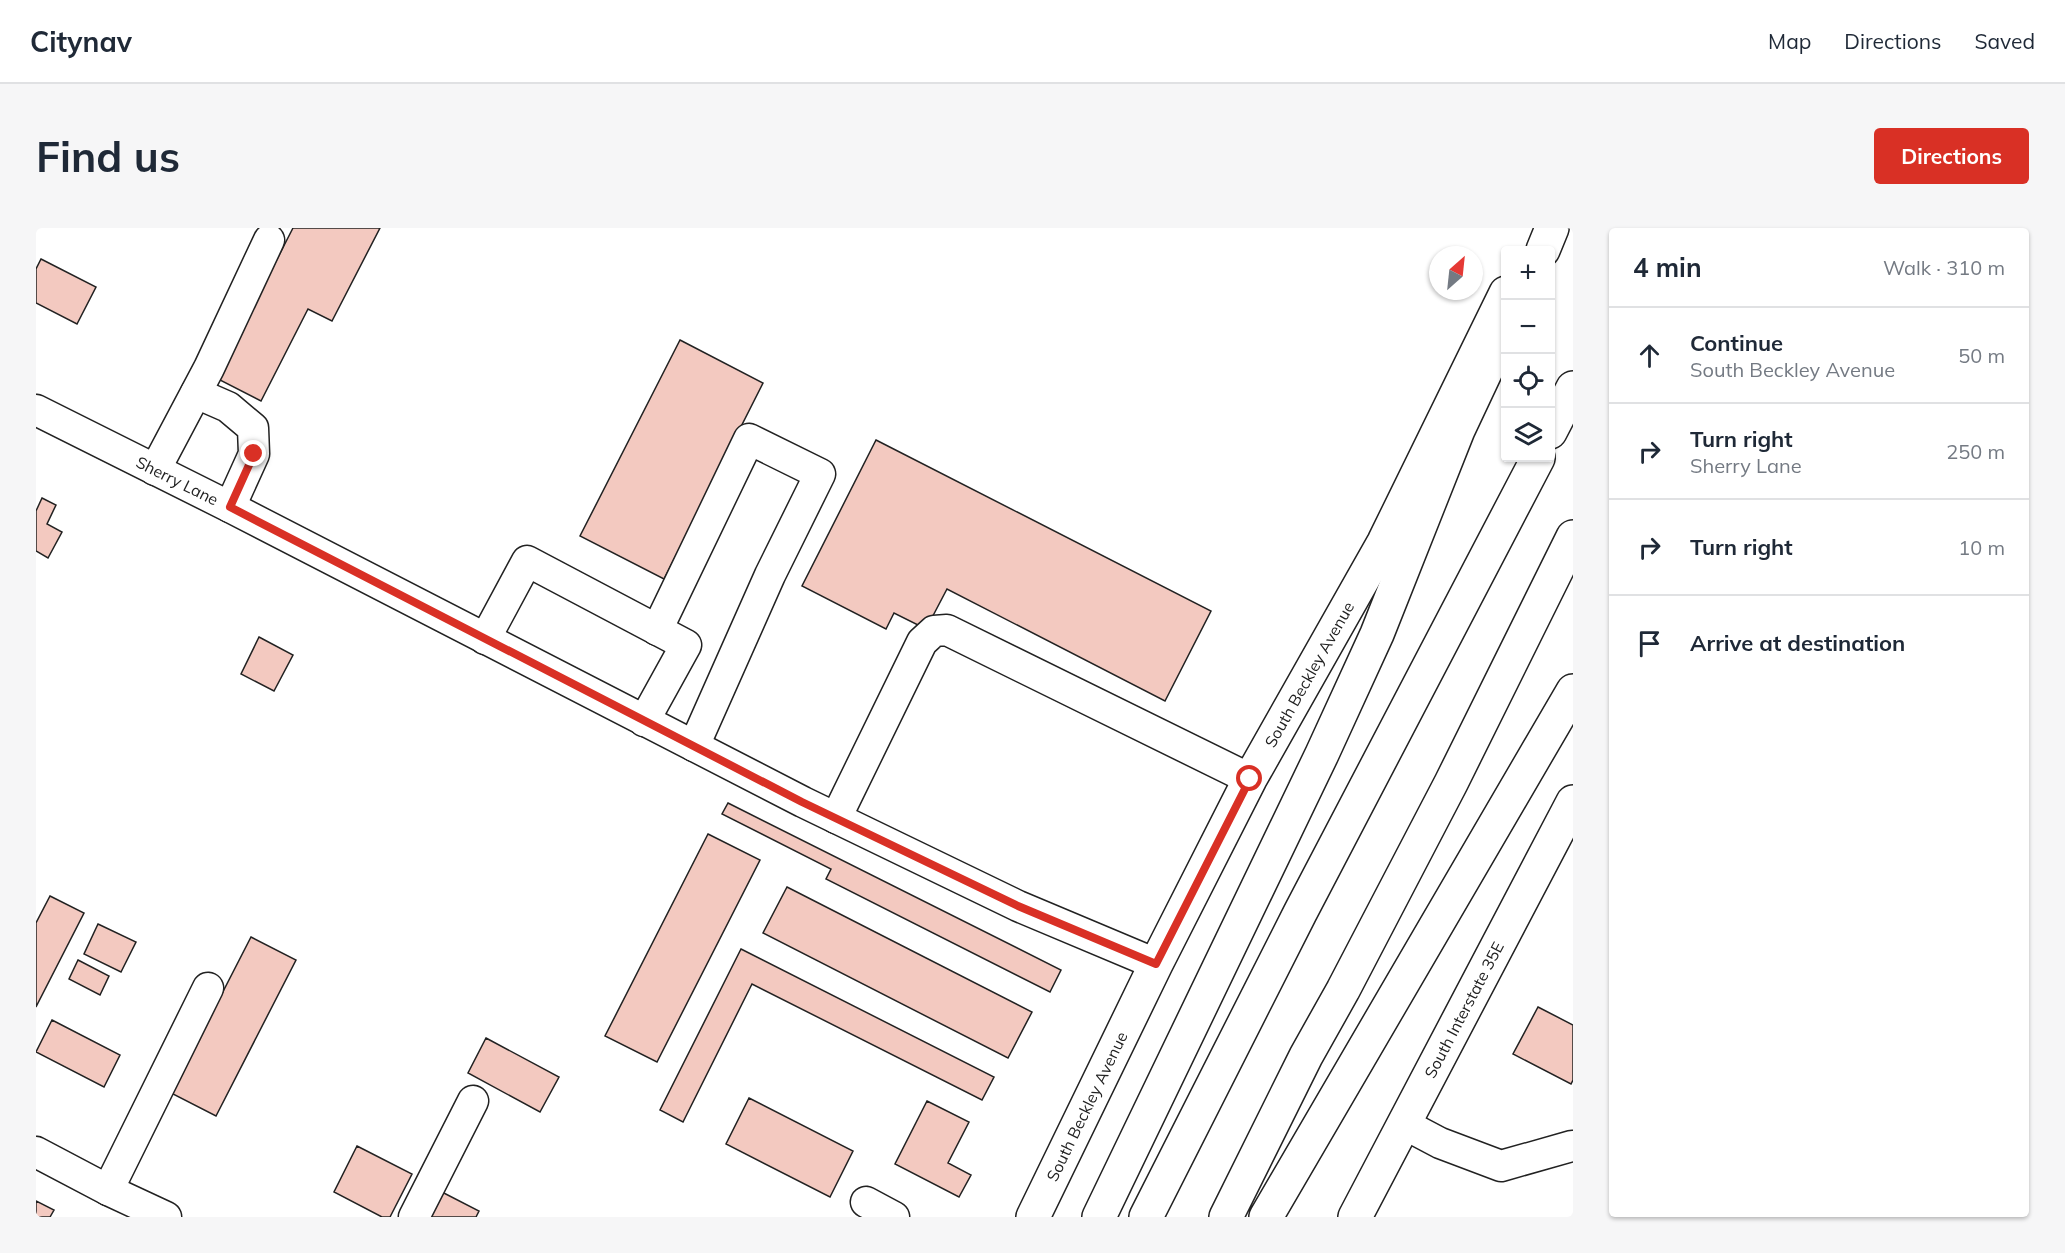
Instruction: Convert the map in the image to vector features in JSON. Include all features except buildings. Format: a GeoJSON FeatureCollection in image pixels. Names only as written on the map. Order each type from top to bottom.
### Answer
{"type":"FeatureCollection","features":[{"type":"Feature","properties":{"kind":"main road"},"geometry":{"type":"LineString","coordinates":[[1528,246],[1537,228]]}},
{"type":"Feature","properties":{"kind":"main road"},"geometry":{"type":"LineString","coordinates":[[1545,246],[1552,228]]}},
{"type":"Feature","properties":{"kind":"main road","name":"South Beckley Avenue"},"geometry":{"type":"LineString","coordinates":[[1032,1217],[1250,779],[1384,542],[1503,300]]}},
{"type":"Feature","properties":{"kind":"main road"},"geometry":{"type":"LineString","coordinates":[[1099,1217],[1368,654],[1458,430],[1501,339]]}},
{"type":"Feature","properties":{"kind":"main road"},"geometry":{"type":"LineString","coordinates":[[1555,424],[1573,388]]}},
{"type":"Feature","properties":{"kind":"main road"},"geometry":{"type":"LineString","coordinates":[[1146,1217],[1300,913],[1536,462]]}},
{"type":"Feature","properties":{"kind":"main road"},"geometry":{"type":"LineString","coordinates":[[1226,1217],[1306,1056],[1451,783],[1573,537]]}},
{"type":"Feature","properties":{"kind":"main road"},"geometry":{"type":"LineString","coordinates":[[1266,1217],[1573,691]]}},
{"type":"Feature","properties":{"kind":"main road","name":"South Interstate 35E"},"geometry":{"type":"LineString","coordinates":[[1355,1217],[1573,802]]}},
{"type":"Feature","properties":{"kind":"street"},"geometry":{"type":"LineString","coordinates":[[155,470],[196,393],[269,240]]}},
{"type":"Feature","properties":{"kind":"street"},"geometry":{"type":"LineString","coordinates":[[196,393],[228,407],[253,428],[254,454],[230,507]]}},
{"type":"Feature","properties":{"kind":"street","name":"Sherry Lane"},"geometry":{"type":"LineString","coordinates":[[36,410],[836,818],[1018,906],[1156,964]]}},
{"type":"Feature","properties":{"kind":"street"},"geometry":{"type":"LineString","coordinates":[[657,630],[749,439],[820,474],[770,575],[694,746]]}},
{"type":"Feature","properties":{"kind":"street"},"geometry":{"type":"LineString","coordinates":[[485,639],[527,561],[686,645],[644,721]]}},
{"type":"Feature","properties":{"kind":"street"},"geometry":{"type":"LineString","coordinates":[[836,818],[918,652],[927,636],[934,631],[947,630],[1250,779]]}},
{"type":"Feature","properties":{"kind":"street"},"geometry":{"type":"LineString","coordinates":[[115,1201],[208,988]]}},
{"type":"Feature","properties":{"kind":"street"},"geometry":{"type":"LineString","coordinates":[[414,1217],[473,1101]]}},
{"type":"Feature","properties":{"kind":"street"},"geometry":{"type":"LineString","coordinates":[[1404,1124],[1440,1143],[1501,1166],[1572,1146]]}},
{"type":"Feature","properties":{"kind":"street"},"geometry":{"type":"LineString","coordinates":[[36,1152],[115,1201],[166,1217]]}},
{"type":"Feature","properties":{"kind":"street"},"geometry":{"type":"LineString","coordinates":[[866,1202],[894,1217]]}},
{"type":"Feature","properties":{"kind":"route"},"geometry":{"type":"LineString","coordinates":[[254,454],[230,507],[802,802],[1018,906],[1156,964],[1250,779]]}}]}
